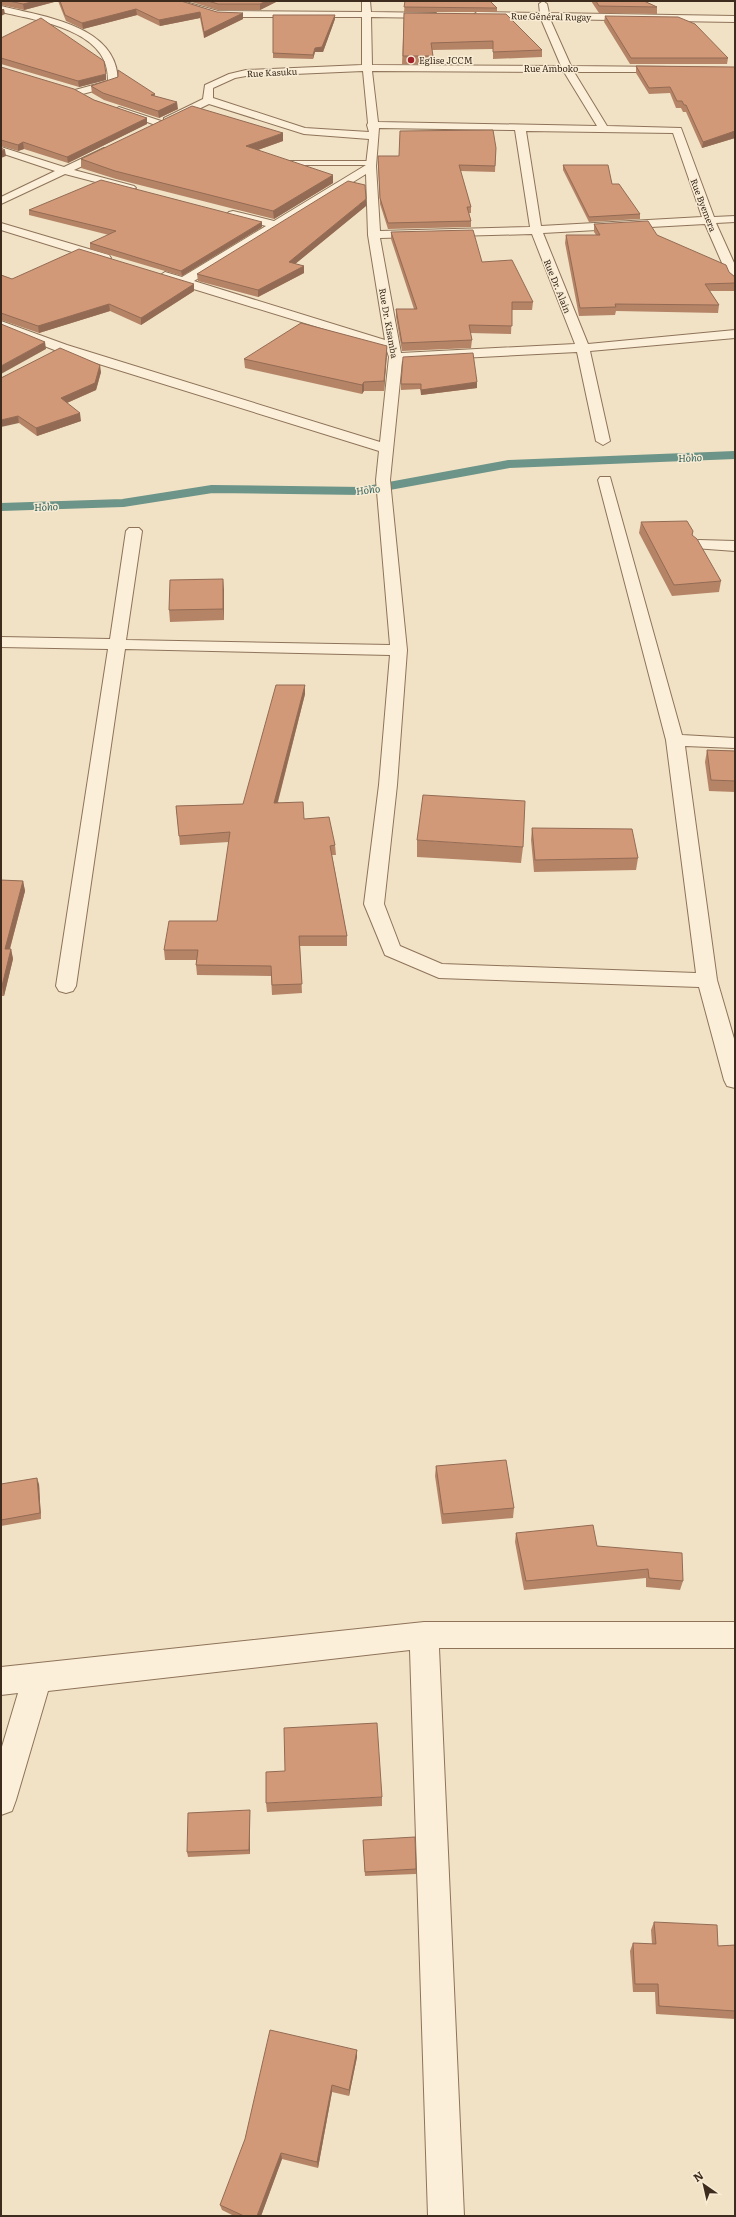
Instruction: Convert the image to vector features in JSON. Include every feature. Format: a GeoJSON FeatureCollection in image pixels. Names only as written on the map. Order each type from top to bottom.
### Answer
{"type":"FeatureCollection","features":[{"type":"Feature","properties":{"kind":"street"},"geometry":{"type":"LineString","coordinates":[[172,1],[218,14],[444,15]]}},
{"type":"Feature","properties":{"kind":"street","name":"Rue Dr. Kisamba"},"geometry":{"type":"LineString","coordinates":[[366,1],[367,68],[374,131],[371,165],[374,235],[394,352],[387,449],[383,480],[399,650],[388,785],[374,904],[392,950],[439,971],[707,980]]}},
{"type":"Feature","properties":{"kind":"street"},"geometry":{"type":"LineString","coordinates":[[543,1],[544,16],[567,68],[604,129]]}},
{"type":"Feature","properties":{"kind":"street"},"geometry":{"type":"LineString","coordinates":[[1,9],[80,31],[98,43],[112,65],[113,84],[76,91],[92,100]]}},
{"type":"Feature","properties":{"kind":"street","name":"Rue Général Rugay"},"geometry":{"type":"LineString","coordinates":[[467,15],[735,19]]}},
{"type":"Feature","properties":{"kind":"street","name":"Rue Amboko"},"geometry":{"type":"LineString","coordinates":[[367,68],[679,69]]}},
{"type":"Feature","properties":{"kind":"street","name":"Rue Kasuku"},"geometry":{"type":"LineString","coordinates":[[208,100],[208,87],[232,76],[246,73],[367,68]]}},
{"type":"Feature","properties":{"kind":"street"},"geometry":{"type":"LineString","coordinates":[[147,130],[208,100],[304,131],[520,128],[604,129]]}},
{"type":"Feature","properties":{"kind":"street"},"geometry":{"type":"LineString","coordinates":[[106,106],[161,124]]}},
{"type":"Feature","properties":{"kind":"street","name":"Rue Dr. Alain"},"geometry":{"type":"LineString","coordinates":[[520,128],[536,230],[582,348],[603,441]]}},
{"type":"Feature","properties":{"kind":"street","name":"Rue Byemera"},"geometry":{"type":"LineString","coordinates":[[604,129],[677,130],[709,220],[735,279]]}},
{"type":"Feature","properties":{"kind":"street"},"geometry":{"type":"LineString","coordinates":[[1,201],[120,144]]}},
{"type":"Feature","properties":{"kind":"street"},"geometry":{"type":"LineString","coordinates":[[1,150],[65,171],[140,190]]}},
{"type":"Feature","properties":{"kind":"street"},"geometry":{"type":"LineString","coordinates":[[184,282],[371,165]]}},
{"type":"Feature","properties":{"kind":"street"},"geometry":{"type":"LineString","coordinates":[[222,212],[275,225]]}},
{"type":"Feature","properties":{"kind":"street"},"geometry":{"type":"LineString","coordinates":[[374,235],[536,230],[735,219]]}},
{"type":"Feature","properties":{"kind":"street"},"geometry":{"type":"LineString","coordinates":[[1,226],[116,261]]}},
{"type":"Feature","properties":{"kind":"street"},"geometry":{"type":"LineString","coordinates":[[154,273],[394,352],[582,348],[735,334]]}},
{"type":"Feature","properties":{"kind":"street"},"geometry":{"type":"LineString","coordinates":[[1,325],[62,348],[387,449]]}},
{"type":"Feature","properties":{"kind":"street"},"geometry":{"type":"LineString","coordinates":[[48,355],[62,348]]}},
{"type":"Feature","properties":{"kind":"street"},"geometry":{"type":"LineString","coordinates":[[605,480],[674,740],[707,980],[735,1079]]}},
{"type":"Feature","properties":{"kind":"street"},"geometry":{"type":"LineString","coordinates":[[66,986],[134,531]]}},
{"type":"Feature","properties":{"kind":"street"},"geometry":{"type":"LineString","coordinates":[[699,545],[735,546]]}},
{"type":"Feature","properties":{"kind":"street"},"geometry":{"type":"LineString","coordinates":[[1,642],[399,650]]}},
{"type":"Feature","properties":{"kind":"street"},"geometry":{"type":"LineString","coordinates":[[674,740],[735,743]]}},
{"type":"Feature","properties":{"kind":"street"},"geometry":{"type":"LineString","coordinates":[[424,1635],[446,2216]]}},
{"type":"Feature","properties":{"kind":"street"},"geometry":{"type":"LineString","coordinates":[[1,1681],[424,1635],[735,1635]]}},
{"type":"Feature","properties":{"kind":"street"},"geometry":{"type":"LineString","coordinates":[[1,1800],[37,1678]]}},
{"type":"Feature","properties":{"kind":"lane"},"geometry":{"type":"LineString","coordinates":[[285,163],[371,165]]}},
{"type":"Feature","properties":{"kind":"building"},"geometry":{"type":"Polygon","coordinates":[[[9,1],[36,1],[23,4],[9,1]]]}},
{"type":"Feature","properties":{"kind":"building"},"geometry":{"type":"Polygon","coordinates":[[[60,1],[181,1],[217,12],[243,13],[204,32],[200,12],[159,20],[136,9],[82,23],[65,15],[60,1]]]}},
{"type":"Feature","properties":{"kind":"building"},"geometry":{"type":"Polygon","coordinates":[[[208,1],[266,1],[260,4],[218,4],[208,1]]]}},
{"type":"Feature","properties":{"kind":"building"},"geometry":{"type":"Polygon","coordinates":[[[405,1],[490,1],[497,8],[404,7],[405,1]]]}},
{"type":"Feature","properties":{"kind":"building"},"geometry":{"type":"Polygon","coordinates":[[[596,1],[644,1],[657,7],[599,6],[596,1]]]}},
{"type":"Feature","properties":{"kind":"building"},"geometry":{"type":"Polygon","coordinates":[[[404,13],[506,14],[542,50],[493,52],[493,41],[431,43],[433,56],[403,56],[404,13]]]}},
{"type":"Feature","properties":{"kind":"building"},"geometry":{"type":"Polygon","coordinates":[[[273,15],[335,15],[322,47],[315,48],[313,55],[273,53],[273,15]]]}},
{"type":"Feature","properties":{"kind":"building"},"geometry":{"type":"Polygon","coordinates":[[[605,16],[678,17],[695,24],[728,58],[631,58],[605,16]]]}},
{"type":"Feature","properties":{"kind":"building"},"geometry":{"type":"Polygon","coordinates":[[[41,18],[104,61],[106,74],[78,81],[1,58],[1,38],[41,18]]]}},
{"type":"Feature","properties":{"kind":"building"},"geometry":{"type":"Polygon","coordinates":[[[636,66],[735,67],[735,131],[703,142],[686,105],[684,105],[682,101],[677,101],[670,87],[649,88],[636,66]]]}},
{"type":"Feature","properties":{"kind":"building"},"geometry":{"type":"Polygon","coordinates":[[[1,67],[74,89],[94,100],[147,118],[67,157],[23,142],[18,145],[1,140],[1,67]]]}},
{"type":"Feature","properties":{"kind":"building"},"geometry":{"type":"Polygon","coordinates":[[[118,70],[155,94],[151,95],[177,102],[158,111],[103,93],[91,86],[118,77],[118,70]]]}},
{"type":"Feature","properties":{"kind":"building"},"geometry":{"type":"Polygon","coordinates":[[[192,106],[283,133],[246,146],[333,175],[273,211],[115,171],[81,159],[192,106]]]}},
{"type":"Feature","properties":{"kind":"building"},"geometry":{"type":"Polygon","coordinates":[[[493,130],[496,148],[495,166],[459,165],[471,207],[467,207],[471,221],[388,223],[380,198],[378,156],[399,156],[400,131],[493,130]]]}},
{"type":"Feature","properties":{"kind":"building"},"geometry":{"type":"Polygon","coordinates":[[[563,165],[608,165],[612,184],[619,184],[640,214],[589,217],[563,165]]]}},
{"type":"Feature","properties":{"kind":"building"},"geometry":{"type":"Polygon","coordinates":[[[101,180],[262,222],[181,271],[90,243],[116,231],[29,210],[101,180]]]}},
{"type":"Feature","properties":{"kind":"building"},"geometry":{"type":"Polygon","coordinates":[[[348,181],[365,185],[366,199],[289,262],[304,266],[258,290],[197,274],[348,181]]]}},
{"type":"Feature","properties":{"kind":"building"},"geometry":{"type":"Polygon","coordinates":[[[648,221],[657,235],[726,265],[729,272],[735,277],[735,283],[705,284],[719,305],[615,304],[616,307],[580,308],[566,235],[600,235],[594,224],[648,221]]]}},
{"type":"Feature","properties":{"kind":"building"},"geometry":{"type":"Polygon","coordinates":[[[473,230],[482,262],[512,260],[533,302],[512,302],[512,326],[469,325],[472,340],[402,343],[396,309],[417,309],[391,232],[473,230]]]}},
{"type":"Feature","properties":{"kind":"building"},"geometry":{"type":"Polygon","coordinates":[[[79,249],[194,284],[141,318],[109,304],[38,326],[1,313],[1,275],[12,279],[79,249]]]}},
{"type":"Feature","properties":{"kind":"building"},"geometry":{"type":"Polygon","coordinates":[[[301,323],[387,346],[384,381],[364,382],[362,385],[244,359],[301,323]]]}},
{"type":"Feature","properties":{"kind":"building"},"geometry":{"type":"Polygon","coordinates":[[[1,324],[45,342],[1,366],[1,324]]]}},
{"type":"Feature","properties":{"kind":"building"},"geometry":{"type":"Polygon","coordinates":[[[60,348],[100,365],[95,383],[61,398],[80,413],[36,428],[18,416],[1,420],[1,378],[60,348]]]}},
{"type":"Feature","properties":{"kind":"building"},"geometry":{"type":"Polygon","coordinates":[[[473,353],[477,382],[421,390],[421,384],[401,384],[403,357],[473,353]]]}},
{"type":"Feature","properties":{"kind":"building"},"geometry":{"type":"Polygon","coordinates":[[[687,521],[693,531],[692,535],[697,539],[721,581],[674,585],[641,522],[687,521]]]}},
{"type":"Feature","properties":{"kind":"building"},"geometry":{"type":"Polygon","coordinates":[[[223,579],[223,609],[169,610],[170,580],[223,579]]]}},
{"type":"Feature","properties":{"kind":"building"},"geometry":{"type":"Polygon","coordinates":[[[276,685],[305,685],[274,803],[303,802],[304,819],[329,817],[335,845],[330,846],[347,936],[299,936],[302,984],[272,985],[271,966],[196,965],[198,950],[164,950],[169,921],[217,921],[230,832],[179,836],[176,806],[243,804],[276,685]]]}},
{"type":"Feature","properties":{"kind":"building"},"geometry":{"type":"Polygon","coordinates":[[[707,750],[735,751],[735,781],[711,780],[707,750]]]}},
{"type":"Feature","properties":{"kind":"building"},"geometry":{"type":"Polygon","coordinates":[[[423,795],[525,801],[523,847],[417,840],[423,795]]]}},
{"type":"Feature","properties":{"kind":"building"},"geometry":{"type":"Polygon","coordinates":[[[532,828],[632,829],[638,858],[535,860],[532,828]]]}},
{"type":"Feature","properties":{"kind":"building"},"geometry":{"type":"Polygon","coordinates":[[[1,880],[23,881],[5,949],[11,949],[2,986],[1,986],[1,880]]]}},
{"type":"Feature","properties":{"kind":"building"},"geometry":{"type":"Polygon","coordinates":[[[506,1460],[514,1508],[443,1514],[436,1466],[506,1460]]]}},
{"type":"Feature","properties":{"kind":"building"},"geometry":{"type":"Polygon","coordinates":[[[37,1478],[40,1513],[1,1520],[1,1484],[37,1478]]]}},
{"type":"Feature","properties":{"kind":"building"},"geometry":{"type":"Polygon","coordinates":[[[593,1525],[597,1546],[682,1553],[683,1581],[649,1578],[648,1569],[526,1581],[516,1533],[593,1525]]]}},
{"type":"Feature","properties":{"kind":"building"},"geometry":{"type":"Polygon","coordinates":[[[377,1723],[382,1797],[266,1803],[266,1772],[285,1771],[284,1728],[377,1723]]]}},
{"type":"Feature","properties":{"kind":"building"},"geometry":{"type":"Polygon","coordinates":[[[250,1810],[249,1850],[187,1852],[188,1813],[250,1810]]]}},
{"type":"Feature","properties":{"kind":"building"},"geometry":{"type":"Polygon","coordinates":[[[415,1837],[416,1869],[365,1872],[363,1840],[415,1837]]]}},
{"type":"Feature","properties":{"kind":"building"},"geometry":{"type":"Polygon","coordinates":[[[654,1922],[717,1925],[718,1946],[735,1945],[735,2011],[659,2006],[658,1984],[635,1984],[633,1943],[656,1944],[654,1922]]]}},
{"type":"Feature","properties":{"kind":"building"},"geometry":{"type":"Polygon","coordinates":[[[270,2030],[357,2050],[349,2090],[332,2085],[317,2162],[281,2153],[257,2216],[244,2216],[220,2205],[245,2139],[270,2030]]]}},
{"type":"Feature","properties":{"kind":"waterway","name":"Hoho"},"geometry":{"type":"LineString","coordinates":[[1,507],[123,503],[212,489],[362,491],[509,464],[735,455]]}},
{"type":"Feature","properties":{"kind":"place","name":"Eglise JCCM"},"geometry":{"type":"Point","coordinates":[411,60]}}]}
